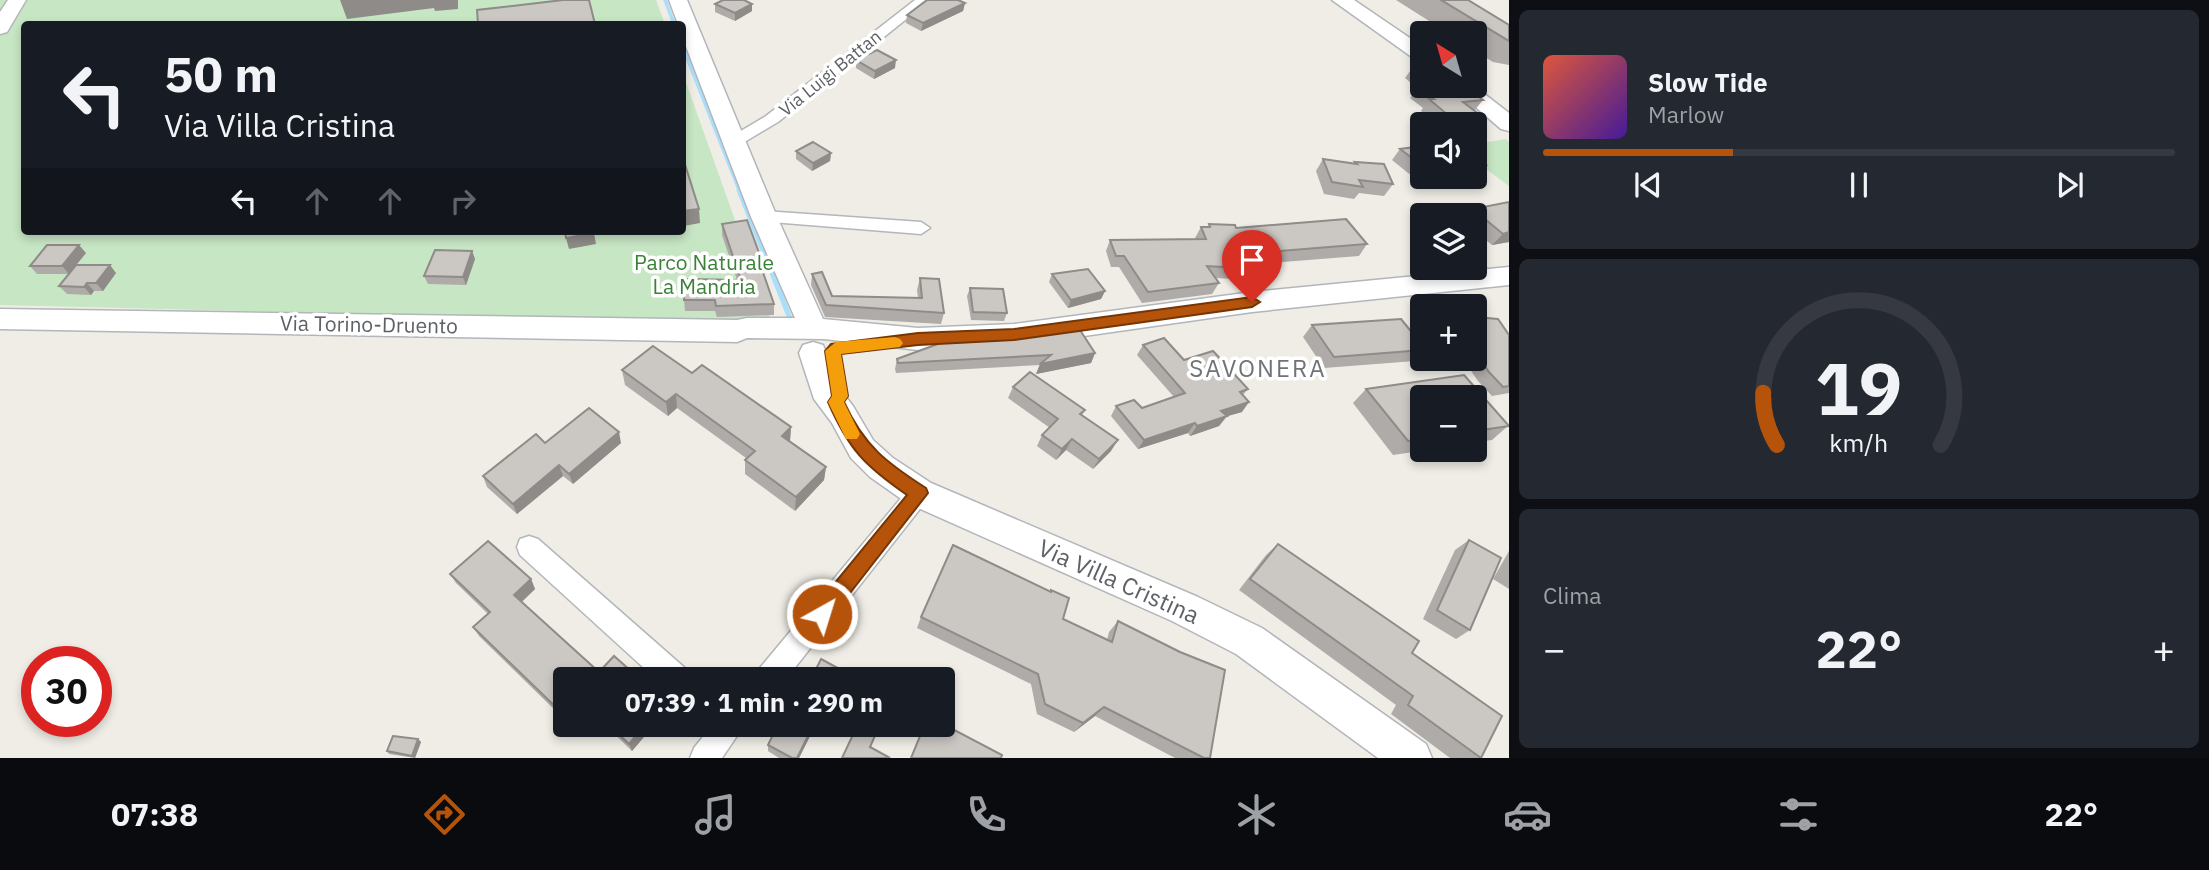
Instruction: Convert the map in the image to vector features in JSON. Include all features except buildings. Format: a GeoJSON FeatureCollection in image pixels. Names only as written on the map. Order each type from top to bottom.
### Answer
{"type":"FeatureCollection","features":[{"type":"Feature","properties":{"kind":"street"},"geometry":{"type":"LineString","coordinates":[[0,28],[17,0]]}},
{"type":"Feature","properties":{"kind":"street","name":"Via Villa Cristina"},"geometry":{"type":"LineString","coordinates":[[678,0],[763,214],[822,344],[830,399],[836,402],[848,429],[864,452],[887,472],[919,493],[1185,609],[1249,640],[1412,758]]}},
{"type":"Feature","properties":{"kind":"street","name":"Via Luigi Battan"},"geometry":{"type":"LineString","coordinates":[[735,141],[772,119],[923,0]]}},
{"type":"Feature","properties":{"kind":"street"},"geometry":{"type":"LineString","coordinates":[[1340,0],[1410,47]]}},
{"type":"Feature","properties":{"kind":"street"},"geometry":{"type":"LineString","coordinates":[[1476,98],[1509,124]]}},
{"type":"Feature","properties":{"kind":"street"},"geometry":{"type":"LineString","coordinates":[[763,214],[921,228]]}},
{"type":"Feature","properties":{"kind":"street","name":"Via Torino-Druento"},"geometry":{"type":"LineString","coordinates":[[0,319],[737,331],[822,344],[881,345],[918,339],[1014,335],[1203,308],[1509,276]]}},
{"type":"Feature","properties":{"kind":"street"},"geometry":{"type":"LineString","coordinates":[[779,667],[919,493]]}},
{"type":"Feature","properties":{"kind":"street"},"geometry":{"type":"LineString","coordinates":[[529,547],[663,667]]}},
{"type":"Feature","properties":{"kind":"street"},"geometry":{"type":"LineString","coordinates":[[704,758],[720,737]]}},
{"type":"Feature","properties":{"kind":"green space","name":"Parco Naturale La Mandria"},"geometry":{"type":"Polygon","coordinates":[[[0,0],[656,0],[664,21],[21,21],[21,235],[686,235],[686,82],[772,324],[0,305],[0,0]]]}},
{"type":"Feature","properties":{"kind":"green space"},"geometry":{"type":"Polygon","coordinates":[[[1506,139],[1509,142],[1509,186],[1487,170],[1487,142],[1506,139]]]}},
{"type":"Feature","properties":{"kind":"waterway"},"geometry":{"type":"LineString","coordinates":[[665,0],[673,21]]}},
{"type":"Feature","properties":{"kind":"waterway"},"geometry":{"type":"LineString","coordinates":[[686,55],[740,192]]}},
{"type":"Feature","properties":{"kind":"waterway"},"geometry":{"type":"LineString","coordinates":[[739,190],[791,321]]}},
{"type":"Feature","properties":{"kind":"slow traffic"},"geometry":{"type":"LineString","coordinates":[[852,434],[836,402],[840,396],[832,351],[836,348],[895,343]]}},
{"type":"Feature","properties":{"kind":"district","name":"SAVONERA"},"geometry":{"type":"Point","coordinates":[1258,368]}},
{"type":"Feature","properties":{"kind":"route"},"geometry":{"type":"LineString","coordinates":[[822,614],[919,493],[887,472],[864,452],[848,429],[836,402],[840,396],[832,351],[836,348],[918,339],[1014,335],[1252,302]]}}]}
